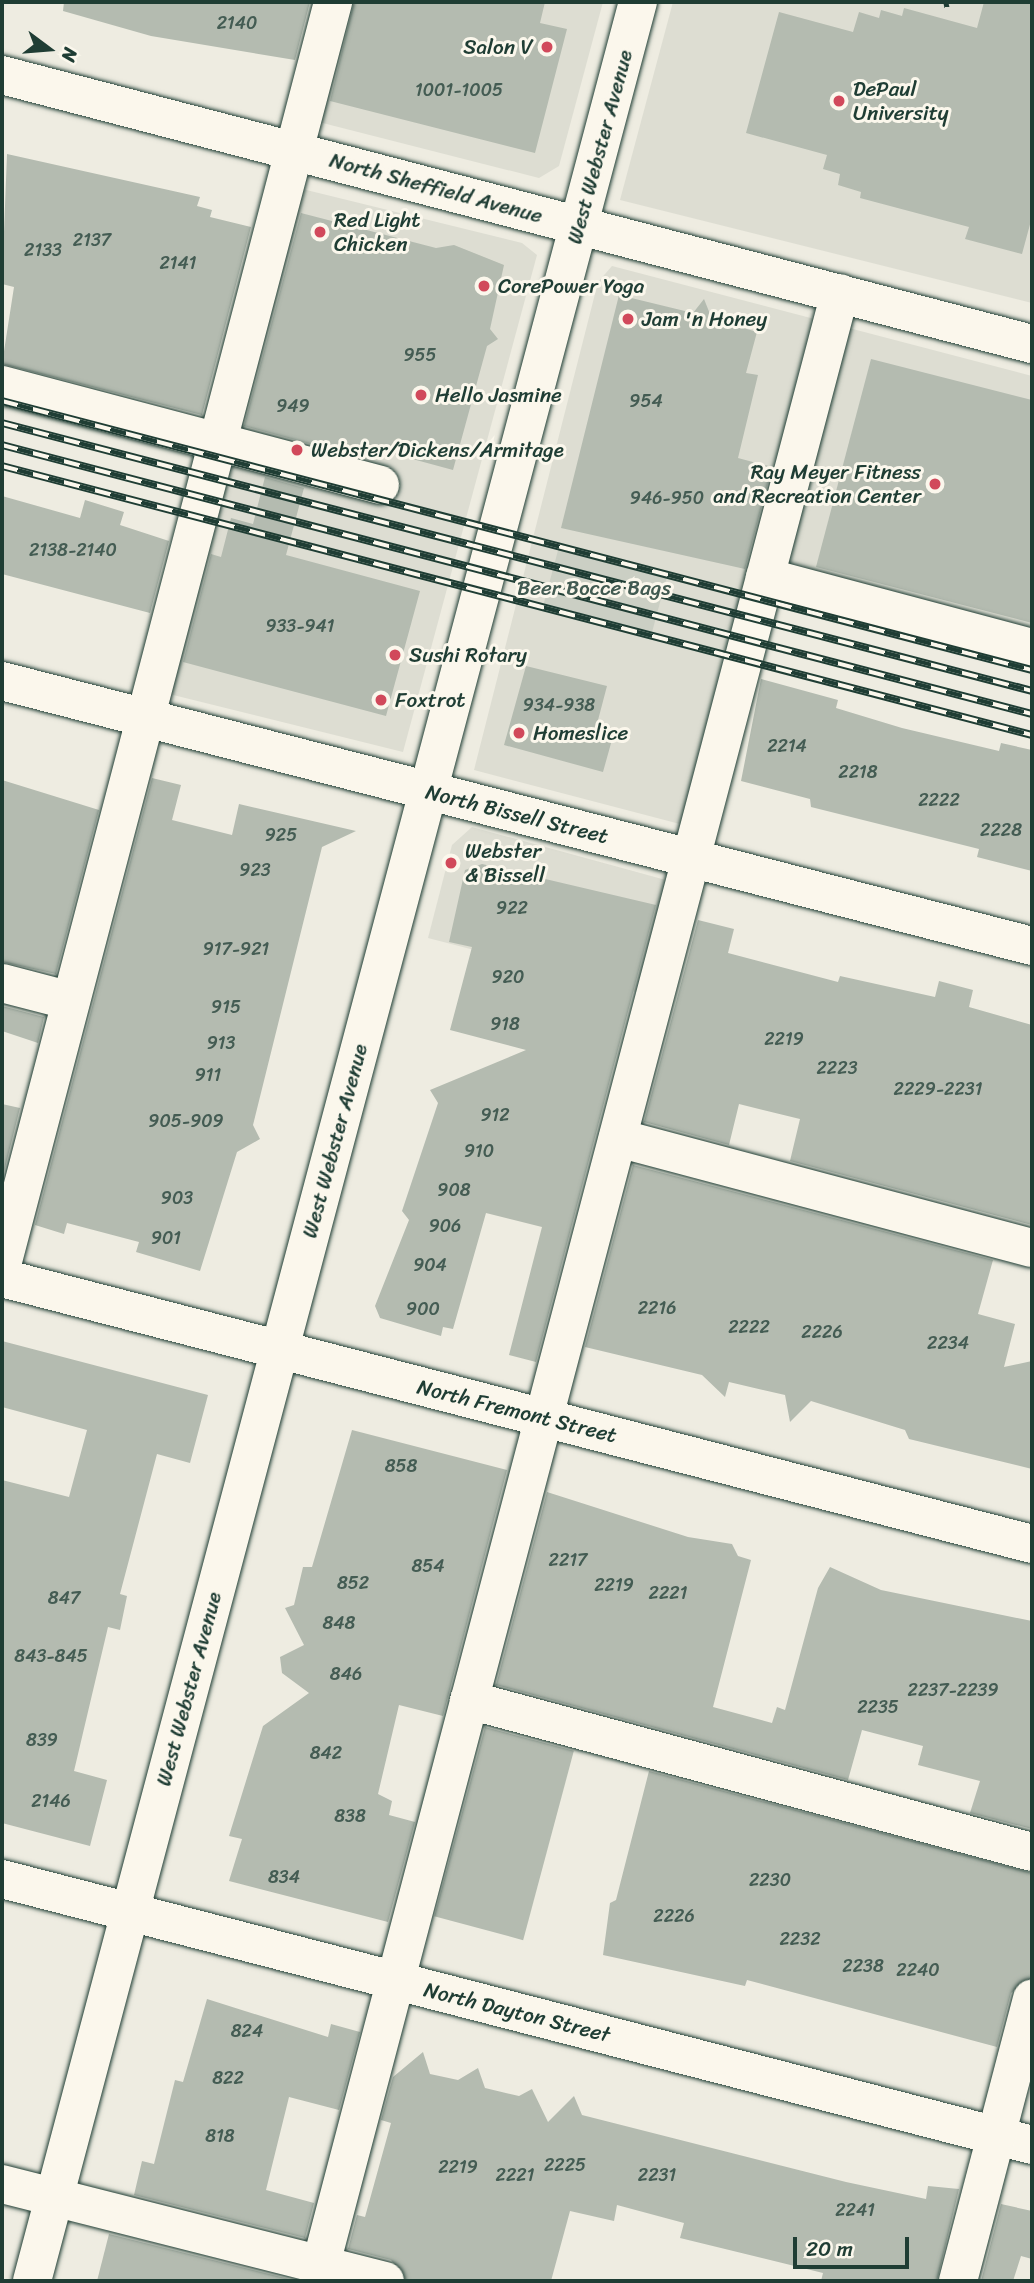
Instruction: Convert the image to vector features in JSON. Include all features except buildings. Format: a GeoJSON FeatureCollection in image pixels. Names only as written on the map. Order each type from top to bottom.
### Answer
{"type":"FeatureCollection","features":[{"type":"Feature","properties":{"kind":"street"},"geometry":{"type":"LineString","coordinates":[[2,1265],[334,2]]}},
{"type":"Feature","properties":{"kind":"street","name":"West Webster Avenue"},"geometry":{"type":"LineString","coordinates":[[32,2281],[638,2]]}},
{"type":"Feature","properties":{"kind":"street","name":"North Sheffield Avenue"},"geometry":{"type":"LineString","coordinates":[[2,75],[1032,344]]}},
{"type":"Feature","properties":{"kind":"street"},"geometry":{"type":"LineString","coordinates":[[321,2264],[840,293]]}},
{"type":"Feature","properties":{"kind":"street"},"geometry":{"type":"LineString","coordinates":[[2,385],[380,485]]}},
{"type":"Feature","properties":{"kind":"street"},"geometry":{"type":"LineString","coordinates":[[765,578],[1032,648]]}},
{"type":"Feature","properties":{"kind":"street","name":"North Bissell Street"},"geometry":{"type":"LineString","coordinates":[[2,681],[1032,946]]}},
{"type":"Feature","properties":{"kind":"street"},"geometry":{"type":"LineString","coordinates":[[2,983],[71,1001]]}},
{"type":"Feature","properties":{"kind":"street"},"geometry":{"type":"LineString","coordinates":[[618,1138],[1032,1248]]}},
{"type":"Feature","properties":{"kind":"street","name":"North Fremont Street"},"geometry":{"type":"LineString","coordinates":[[2,1278],[1032,1544]]}},
{"type":"Feature","properties":{"kind":"street"},"geometry":{"type":"LineString","coordinates":[[470,1700],[1032,1852]]}},
{"type":"Feature","properties":{"kind":"street","name":"North Dayton Street"},"geometry":{"type":"LineString","coordinates":[[2,1879],[1014,2141]]}},
{"type":"Feature","properties":{"kind":"street"},"geometry":{"type":"LineString","coordinates":[[958,2281],[1014,2141],[1032,1999]]}},
{"type":"Feature","properties":{"kind":"street"},"geometry":{"type":"LineString","coordinates":[[2,2183],[385,2281]]}},
{"type":"Feature","properties":{"kind":"path"},"geometry":{"type":"LineString","coordinates":[[946,2],[948,10]]}},
{"type":"Feature","properties":{"kind":"shaded area"},"geometry":{"type":"Polygon","coordinates":[[[333,2],[603,2],[559,166],[539,178],[303,118],[333,2]]]}},
{"type":"Feature","properties":{"kind":"shaded area","name":"DePaul University"},"geometry":{"type":"Polygon","coordinates":[[[673,2],[1032,2],[1032,303],[620,200],[673,2]]]}},
{"type":"Feature","properties":{"kind":"shaded area"},"geometry":{"type":"Polygon","coordinates":[[[286,185],[522,243],[537,255],[403,752],[153,690],[286,185]]]}},
{"type":"Feature","properties":{"kind":"shaded area"},"geometry":{"type":"Polygon","coordinates":[[[612,266],[1032,376],[1032,648],[766,578],[699,829],[474,770],[598,282],[612,266]]]}},
{"type":"Feature","properties":{"kind":"shaded area"},"geometry":{"type":"Polygon","coordinates":[[[472,827],[684,885],[655,997],[428,938],[452,845],[472,827]]]}},
{"type":"Feature","properties":{"kind":"green space","name":"Beer Bocce Bags"},"geometry":{"type":"Polygon","coordinates":[[[560,543],[668,572],[650,640],[542,611],[560,543]]]}},
{"type":"Feature","properties":{"kind":"railway"},"geometry":{"type":"LineString","coordinates":[[2,401],[1032,670]]}},
{"type":"Feature","properties":{"kind":"railway"},"geometry":{"type":"LineString","coordinates":[[2,423],[1032,691]]}},
{"type":"Feature","properties":{"kind":"railway"},"geometry":{"type":"LineString","coordinates":[[2,445],[1032,714]]}},
{"type":"Feature","properties":{"kind":"railway"},"geometry":{"type":"LineString","coordinates":[[2,466],[1032,735]]}},
{"type":"Feature","properties":{"kind":"place","name":"Salon V"},"geometry":{"type":"Point","coordinates":[547,47]}},
{"type":"Feature","properties":{"kind":"place","name":"DePaul University"},"geometry":{"type":"Point","coordinates":[839,101]}},
{"type":"Feature","properties":{"kind":"place","name":"Red Light Chicken"},"geometry":{"type":"Point","coordinates":[320,232]}},
{"type":"Feature","properties":{"kind":"place","name":"CorePower Yoga"},"geometry":{"type":"Point","coordinates":[484,286]}},
{"type":"Feature","properties":{"kind":"place","name":"Jam 'n Honey"},"geometry":{"type":"Point","coordinates":[628,319]}},
{"type":"Feature","properties":{"kind":"place","name":"Hello Jasmine"},"geometry":{"type":"Point","coordinates":[421,395]}},
{"type":"Feature","properties":{"kind":"place","name":"Webster/Dickens/Armitage"},"geometry":{"type":"Point","coordinates":[297,450]}},
{"type":"Feature","properties":{"kind":"place","name":"Ray Meyer Fitness and Recreation Center"},"geometry":{"type":"Point","coordinates":[935,484]}},
{"type":"Feature","properties":{"kind":"place","name":"Sushi Rotary"},"geometry":{"type":"Point","coordinates":[395,655]}},
{"type":"Feature","properties":{"kind":"place","name":"Foxtrot"},"geometry":{"type":"Point","coordinates":[381,700]}},
{"type":"Feature","properties":{"kind":"place","name":"Homeslice"},"geometry":{"type":"Point","coordinates":[519,733]}},
{"type":"Feature","properties":{"kind":"place","name":"Webster & Bissell"},"geometry":{"type":"Point","coordinates":[451,863]}}]}
